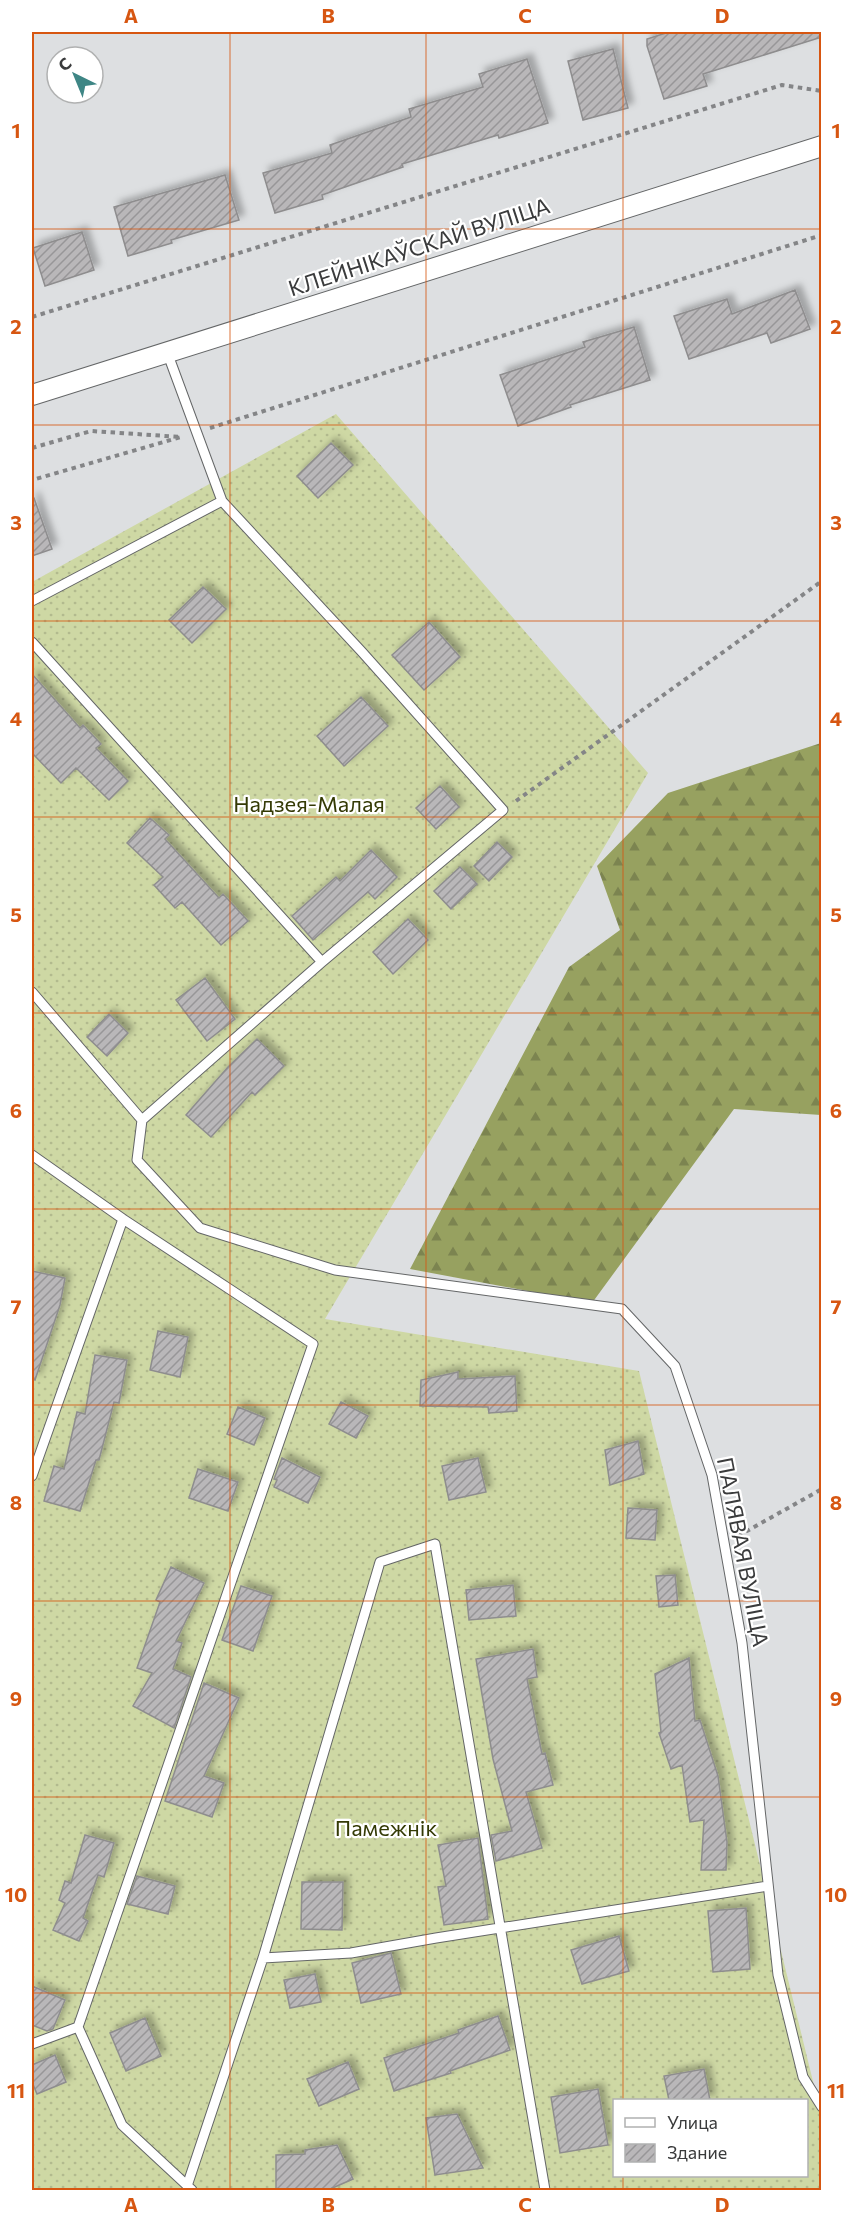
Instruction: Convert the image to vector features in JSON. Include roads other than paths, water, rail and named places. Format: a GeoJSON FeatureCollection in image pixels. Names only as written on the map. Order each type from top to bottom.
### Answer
{"type":"FeatureCollection","features":[{"type":"Feature","properties":{"kind":"street","name":"КЛЕЙНІКАЎСКАЙ ВУЛІЦА"},"geometry":{"type":"LineString","coordinates":[[32,395],[822,146]]}},
{"type":"Feature","properties":{"kind":"lane"},"geometry":{"type":"LineString","coordinates":[[32,992],[142,1120],[322,962],[503,810],[362,652],[222,501],[167,352]]}},
{"type":"Feature","properties":{"kind":"lane"},"geometry":{"type":"LineString","coordinates":[[32,601],[222,501]]}},
{"type":"Feature","properties":{"kind":"lane"},"geometry":{"type":"LineString","coordinates":[[32,642],[322,962]]}},
{"type":"Feature","properties":{"kind":"lane","name":"ПАЛЯВАЯ ВУЛІЦА"},"geometry":{"type":"LineString","coordinates":[[142,1120],[136,1160],[201,1228],[335,1270],[622,1309],[675,1366],[712,1474],[742,1643],[778,1975],[803,2077],[822,2107]]}},
{"type":"Feature","properties":{"kind":"lane"},"geometry":{"type":"LineString","coordinates":[[32,1155],[123,1219],[313,1344],[78,2027],[122,2125],[190,2188],[263,1958],[380,1562],[435,1544],[545,2190]]}},
{"type":"Feature","properties":{"kind":"lane"},"geometry":{"type":"LineString","coordinates":[[32,1476],[123,1219]]}},
{"type":"Feature","properties":{"kind":"lane"},"geometry":{"type":"LineString","coordinates":[[263,1958],[351,1953],[768,1886]]}},
{"type":"Feature","properties":{"kind":"lane"},"geometry":{"type":"LineString","coordinates":[[32,2044],[78,2027]]}},
{"type":"Feature","properties":{"kind":"park label","name":"Надзея-Малая"},"geometry":{"type":"Point","coordinates":[309,804]}},
{"type":"Feature","properties":{"kind":"park label","name":"Памежнік"},"geometry":{"type":"Point","coordinates":[386,1828]}}]}
